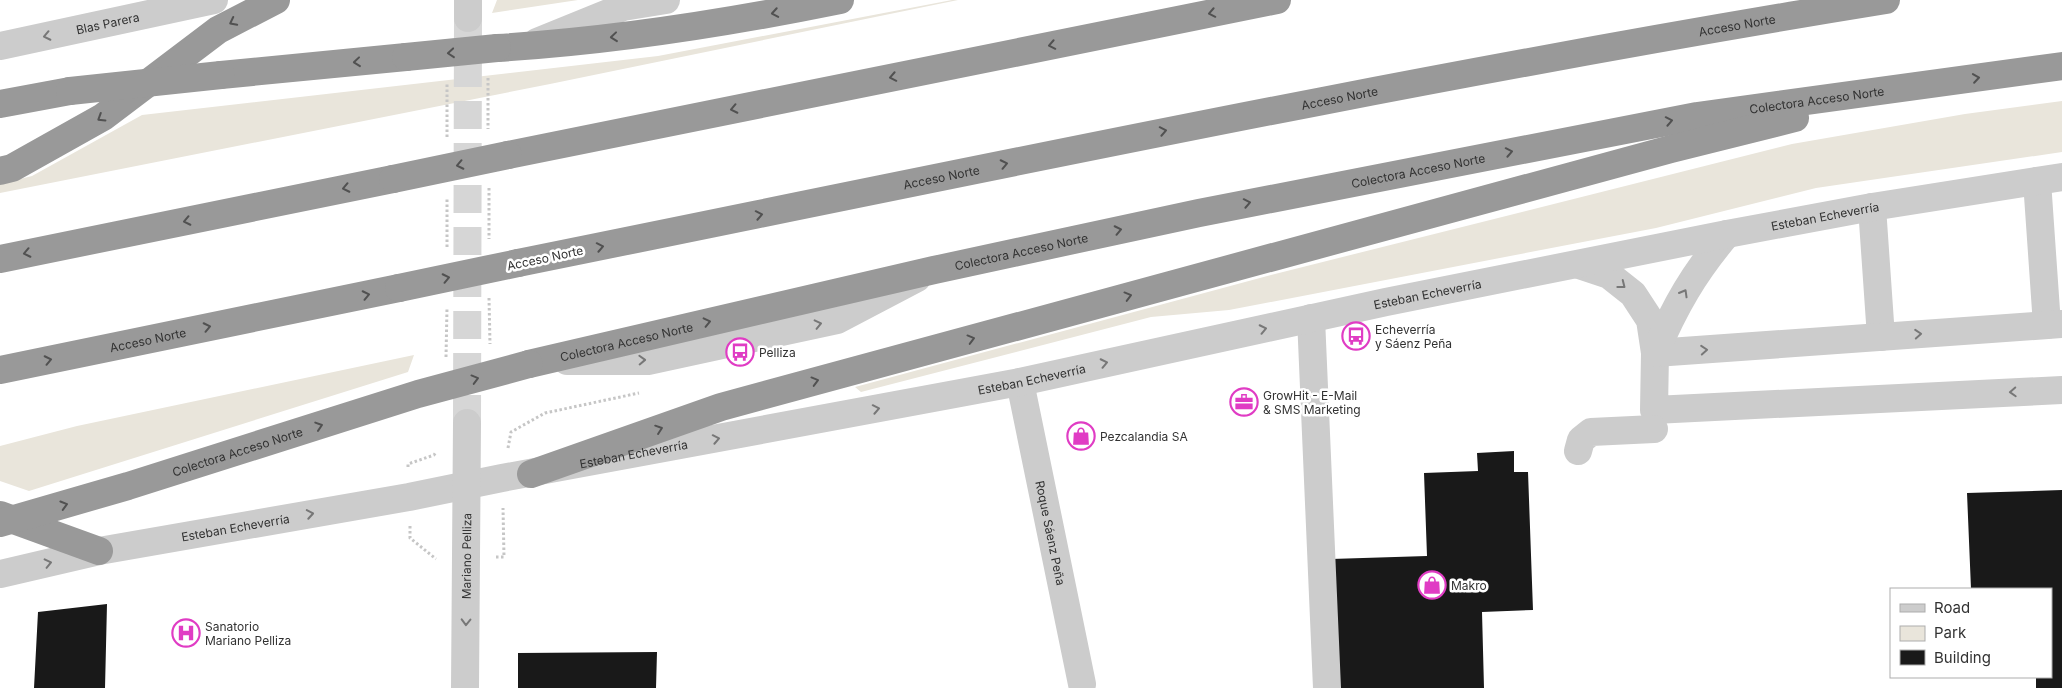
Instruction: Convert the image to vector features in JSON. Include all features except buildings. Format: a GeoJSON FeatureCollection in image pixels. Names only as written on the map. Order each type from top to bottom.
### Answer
{"type":"FeatureCollection","features":[{"type":"Feature","properties":{"kind":"highway"},"geometry":{"type":"LineString","coordinates":[[0,170],[12,168],[103,117],[218,30],[276,0]]}},
{"type":"Feature","properties":{"kind":"highway"},"geometry":{"type":"LineString","coordinates":[[0,104],[70,91],[635,35],[776,13],[840,0]]}},
{"type":"Feature","properties":{"kind":"highway"},"geometry":{"type":"LineString","coordinates":[[0,259],[1277,0]]}},
{"type":"Feature","properties":{"kind":"highway","name":"Acceso Norte"},"geometry":{"type":"LineString","coordinates":[[0,370],[1128,138],[1464,74],[1886,0]]}},
{"type":"Feature","properties":{"kind":"highway","name":"Colectora Acceso Norte"},"geometry":{"type":"LineString","coordinates":[[0,523],[128,486],[418,394],[535,363],[934,270],[1199,213],[1697,116],[2062,66]]}},
{"type":"Feature","properties":{"kind":"highway"},"geometry":{"type":"LineString","coordinates":[[531,474],[721,407],[1671,149],[1927,84]]}},
{"type":"Feature","properties":{"kind":"highway"},"geometry":{"type":"LineString","coordinates":[[0,515],[99,551]]}},
{"type":"Feature","properties":{"kind":"street","name":"Blas Parera"},"geometry":{"type":"LineString","coordinates":[[0,46],[214,0]]}},
{"type":"Feature","properties":{"kind":"street"},"geometry":{"type":"LineString","coordinates":[[528,46],[623,7],[666,0]]}},
{"type":"Feature","properties":{"kind":"street"},"geometry":{"type":"LineString","coordinates":[[1655,353],[2054,324],[2049,179]]}},
{"type":"Feature","properties":{"kind":"street","name":"Esteban Echeverría"},"geometry":{"type":"LineString","coordinates":[[0,574],[99,551],[409,497],[1020,382],[1311,318],[1727,234],[1872,207],[2049,179]]}},
{"type":"Feature","properties":{"kind":"street"},"geometry":{"type":"LineString","coordinates":[[1872,207],[1881,337]]}},
{"type":"Feature","properties":{"kind":"street"},"geometry":{"type":"LineString","coordinates":[[1655,353],[1686,289],[1705,260],[1727,234]]}},
{"type":"Feature","properties":{"kind":"street"},"geometry":{"type":"LineString","coordinates":[[1579,265],[1609,274],[1634,294],[1650,320],[1655,353],[1654,410],[2062,390]]}},
{"type":"Feature","properties":{"kind":"street"},"geometry":{"type":"LineString","coordinates":[[1311,318],[1327,688]]}},
{"type":"Feature","properties":{"kind":"street","name":"Roque Sáenz Peña"},"geometry":{"type":"LineString","coordinates":[[1020,382],[1082,684]]}},
{"type":"Feature","properties":{"kind":"street","name":"Mariano Pelliza"},"geometry":{"type":"LineString","coordinates":[[465,688],[467,423]]}},
{"type":"Feature","properties":{"kind":"street"},"geometry":{"type":"LineString","coordinates":[[1578,451],[1581,440],[1591,432],[1654,429]]}},
{"type":"Feature","properties":{"kind":"path"},"geometry":{"type":"LineString","coordinates":[[447,80],[447,140]]}},
{"type":"Feature","properties":{"kind":"path"},"geometry":{"type":"LineString","coordinates":[[447,189],[447,249]]}},
{"type":"Feature","properties":{"kind":"path"},"geometry":{"type":"LineString","coordinates":[[446,299],[446,359]]}},
{"type":"Feature","properties":{"kind":"path"},"geometry":{"type":"LineString","coordinates":[[438,450],[434,455],[408,464],[410,538],[439,562],[504,557],[502,478],[511,432],[545,413],[647,391]]}},
{"type":"Feature","properties":{"kind":"green space"},"geometry":{"type":"Polygon","coordinates":[[[497,0],[578,0],[492,13],[497,0]]]}},
{"type":"Feature","properties":{"kind":"green space"},"geometry":{"type":"Polygon","coordinates":[[[958,0],[550,84],[0,193],[0,184],[32,176],[142,115],[658,56],[958,0]]]}},
{"type":"Feature","properties":{"kind":"green space"},"geometry":{"type":"Polygon","coordinates":[[[2062,101],[2062,152],[1816,188],[1656,228],[1229,310],[1151,317],[861,392],[855,387],[1271,275],[1792,144],[1965,114],[2062,101]]]}},
{"type":"Feature","properties":{"kind":"green space"},"geometry":{"type":"Polygon","coordinates":[[[414,355],[408,372],[29,491],[0,481],[0,446],[77,426],[414,355]]]}},
{"type":"Feature","properties":{"kind":"tunnel"},"geometry":{"type":"LineString","coordinates":[[467,423],[468,18]]}},
{"type":"Feature","properties":{"kind":"place","name":"Echeverría y Sáenz Peña"},"geometry":{"type":"Point","coordinates":[1356,336]}},
{"type":"Feature","properties":{"kind":"place","name":"Pelliza"},"geometry":{"type":"Point","coordinates":[740,352]}},
{"type":"Feature","properties":{"kind":"place","name":"GrowHit - E-Mail & SMS Marketing"},"geometry":{"type":"Point","coordinates":[1244,402]}},
{"type":"Feature","properties":{"kind":"place","name":"Pezcalandia SA"},"geometry":{"type":"Point","coordinates":[1081,436]}},
{"type":"Feature","properties":{"kind":"place","name":"Makro"},"geometry":{"type":"Point","coordinates":[1432,585]}},
{"type":"Feature","properties":{"kind":"place","name":"Sanatorio Mariano Pelliza"},"geometry":{"type":"Point","coordinates":[186,633]}}]}
